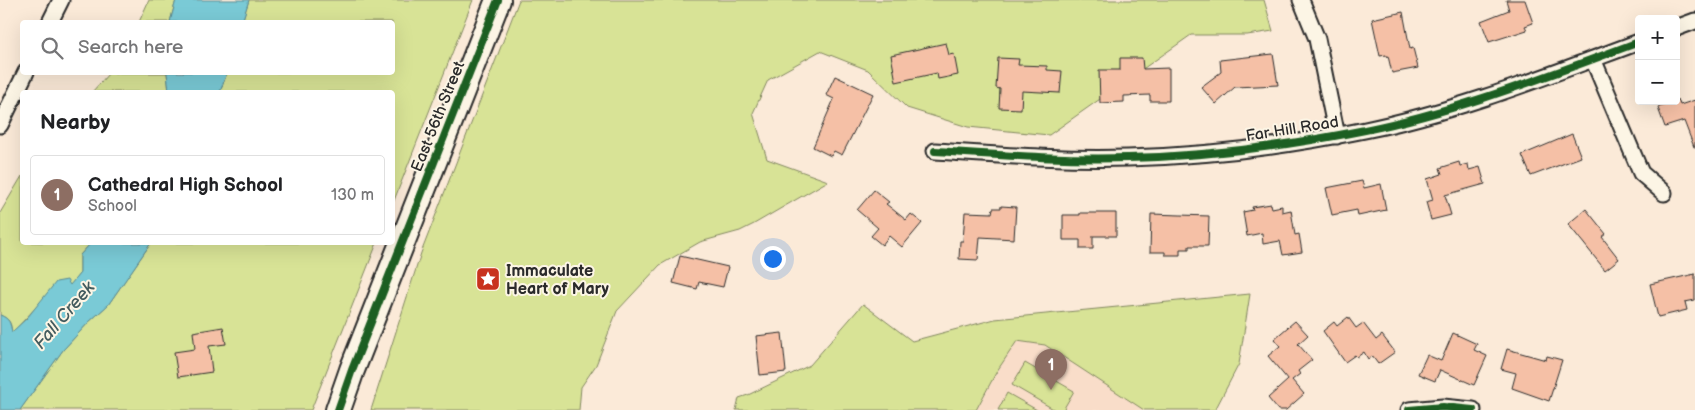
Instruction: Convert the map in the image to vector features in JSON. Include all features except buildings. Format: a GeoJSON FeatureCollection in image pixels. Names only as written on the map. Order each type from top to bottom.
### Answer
{"type":"FeatureCollection","features":[{"type":"Feature","properties":{"kind":"main road","name":"East 56th Street"},"geometry":{"type":"LineString","coordinates":[[338,410],[498,0]]}},
{"type":"Feature","properties":{"kind":"street"},"geometry":{"type":"LineString","coordinates":[[51,20],[61,0]]}},
{"type":"Feature","properties":{"kind":"street"},"geometry":{"type":"LineString","coordinates":[[1301,0],[1317,39],[1337,136]]}},
{"type":"Feature","properties":{"kind":"street"},"geometry":{"type":"LineString","coordinates":[[1680,27],[1695,21]]}},
{"type":"Feature","properties":{"kind":"street","name":"Far Hill Road"},"geometry":{"type":"LineString","coordinates":[[935,151],[1034,157],[1136,158],[1244,150],[1337,136],[1390,124],[1458,105],[1522,85],[1635,43]]}},
{"type":"Feature","properties":{"kind":"street"},"geometry":{"type":"LineString","coordinates":[[1593,59],[1641,173],[1664,193]]}},
{"type":"Feature","properties":{"kind":"street"},"geometry":{"type":"LineString","coordinates":[[0,125],[25,75]]}},
{"type":"Feature","properties":{"kind":"street"},"geometry":{"type":"LineString","coordinates":[[1409,410],[1443,407],[1473,410]]}},
{"type":"Feature","properties":{"kind":"shaded area"},"geometry":{"type":"Polygon","coordinates":[[[1017,341],[1045,345],[1144,410],[976,410],[997,371],[1017,341]]]}},
{"type":"Feature","properties":{"kind":"green space"},"geometry":{"type":"Polygon","coordinates":[[[149,0],[176,0],[171,20],[140,20],[149,0]]]}},
{"type":"Feature","properties":{"kind":"green space"},"geometry":{"type":"Polygon","coordinates":[[[249,0],[473,0],[395,198],[395,90],[221,90],[226,75],[395,75],[395,20],[243,20],[249,0]]]}},
{"type":"Feature","properties":{"kind":"green space"},"geometry":{"type":"Polygon","coordinates":[[[519,0],[1264,0],[1273,31],[1247,35],[1191,35],[1049,135],[968,127],[907,108],[868,70],[820,51],[768,80],[753,113],[767,159],[828,181],[740,231],[700,242],[660,265],[617,311],[596,365],[581,387],[579,410],[371,410],[421,253],[519,0]]]}},
{"type":"Feature","properties":{"kind":"green space"},"geometry":{"type":"Polygon","coordinates":[[[107,75],[167,75],[169,90],[94,90],[107,75]]]}},
{"type":"Feature","properties":{"kind":"green space"},"geometry":{"type":"Polygon","coordinates":[[[20,179],[20,245],[89,245],[80,255],[80,273],[70,286],[41,302],[12,333],[9,322],[0,315],[0,213],[20,179]]]}},
{"type":"Feature","properties":{"kind":"green space"},"geometry":{"type":"Polygon","coordinates":[[[150,245],[376,245],[311,410],[20,410],[63,350],[108,305],[150,245]]]}},
{"type":"Feature","properties":{"kind":"green space"},"geometry":{"type":"Polygon","coordinates":[[[1250,294],[1239,364],[1215,410],[1144,410],[1045,345],[1017,341],[997,371],[976,410],[736,410],[739,398],[810,365],[863,304],[912,341],[995,319],[1250,294]]]}},
{"type":"Feature","properties":{"kind":"green space"},"geometry":{"type":"Polygon","coordinates":[[[1025,363],[1074,391],[1063,410],[1055,410],[1012,385],[1025,363]]]}},
{"type":"Feature","properties":{"kind":"green space"},"geometry":{"type":"Polygon","coordinates":[[[1007,393],[1037,410],[998,410],[1007,393]]]}},
{"type":"Feature","properties":{"kind":"water"},"geometry":{"type":"Polygon","coordinates":[[[176,0],[249,0],[243,20],[171,20],[176,0]]]}},
{"type":"Feature","properties":{"kind":"water"},"geometry":{"type":"Polygon","coordinates":[[[167,75],[226,75],[221,90],[169,90],[167,75]]]}},
{"type":"Feature","properties":{"kind":"water","name":"Fall Creek"},"geometry":{"type":"Polygon","coordinates":[[[89,245],[150,245],[108,305],[63,350],[20,410],[0,410],[0,315],[9,322],[12,332],[27,318],[56,282],[67,280],[70,285],[80,273],[80,255],[89,245]]]}},
{"type":"Feature","properties":{"kind":"cycle path"},"geometry":{"type":"LineString","coordinates":[[338,410],[498,0]]}},
{"type":"Feature","properties":{"kind":"cycle path"},"geometry":{"type":"LineString","coordinates":[[935,151],[1056,158],[1128,158],[1218,152],[1306,141],[1400,122],[1469,103],[1635,43]]}},
{"type":"Feature","properties":{"kind":"cycle path"},"geometry":{"type":"LineString","coordinates":[[1409,410],[1443,407],[1473,410]]}},
{"type":"Feature","properties":{"kind":"place","name":"Immaculate Heart of Mary"},"geometry":{"type":"Point","coordinates":[488,279]}},
{"type":"Feature","properties":{"kind":"place","name":"Cathedral High School"},"geometry":{"type":"Point","coordinates":[1051,390]}}]}
